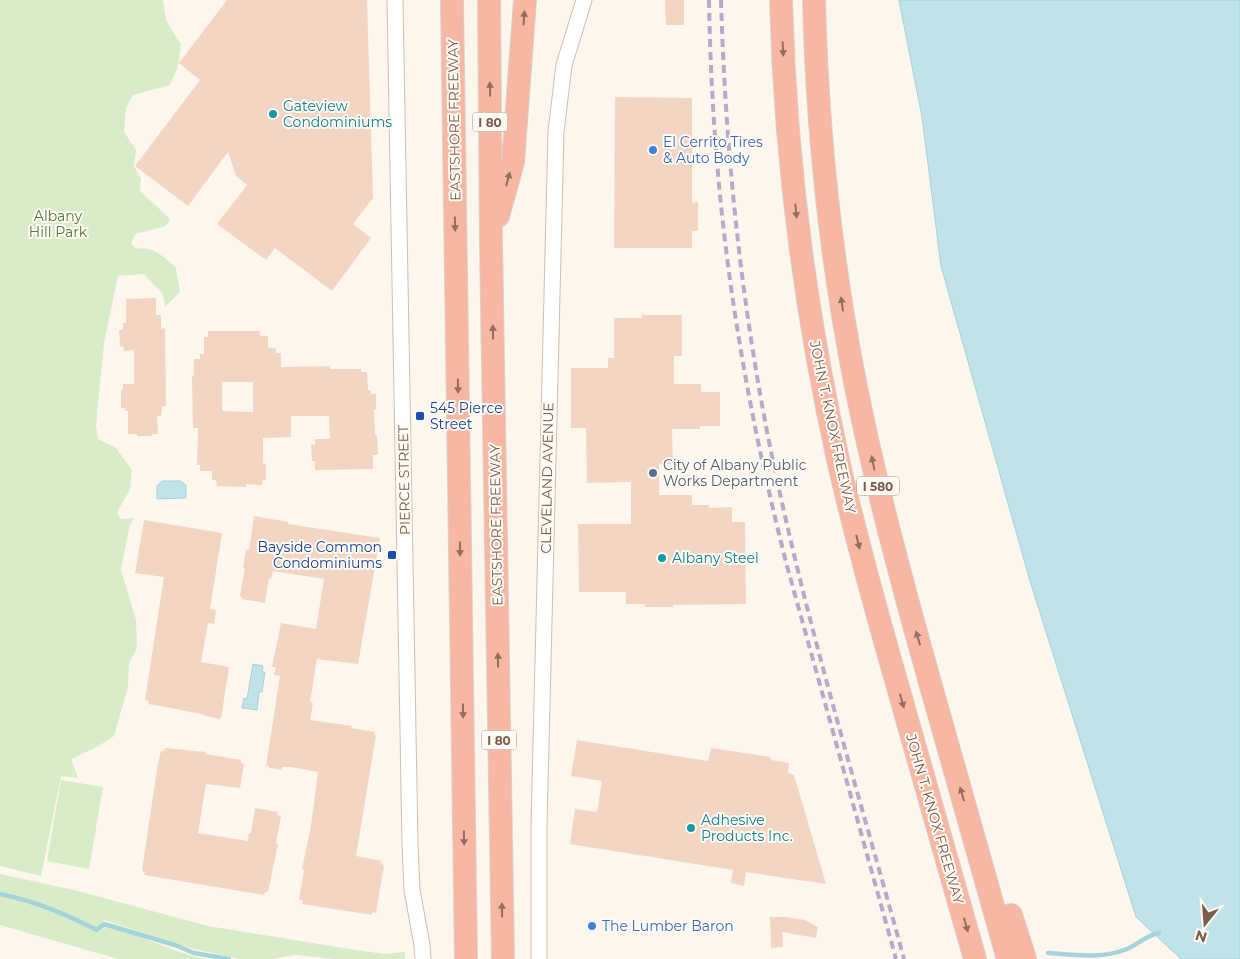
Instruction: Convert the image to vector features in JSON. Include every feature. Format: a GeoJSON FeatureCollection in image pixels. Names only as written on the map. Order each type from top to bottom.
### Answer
{"type":"FeatureCollection","features":[{"type":"Feature","properties":{"kind":"highway","name":"EASTSHORE FREEWAY"},"geometry":{"type":"LineString","coordinates":[[452,0],[466,959]]}},
{"type":"Feature","properties":{"kind":"highway","name":"EASTSHORE FREEWAY"},"geometry":{"type":"LineString","coordinates":[[489,0],[491,243],[503,959]]}},
{"type":"Feature","properties":{"kind":"highway"},"geometry":{"type":"LineString","coordinates":[[491,243],[513,162],[525,0]]}},
{"type":"Feature","properties":{"kind":"highway","name":"JOHN T. KNOX FREEWAY"},"geometry":{"type":"LineString","coordinates":[[782,0],[786,100],[794,196],[805,282],[825,398],[845,490],[870,589],[975,959]]}},
{"type":"Feature","properties":{"kind":"highway","name":"I 580"},"geometry":{"type":"LineString","coordinates":[[814,0],[816,75],[826,186],[838,281],[854,378],[890,537],[1008,959]]}},
{"type":"Feature","properties":{"kind":"highway"},"geometry":{"type":"LineString","coordinates":[[969,822],[988,841],[1025,959]]}},
{"type":"Feature","properties":{"kind":"street","name":"PIERCE STREET"},"geometry":{"type":"LineString","coordinates":[[395,0],[410,844],[412,890],[423,959]]}},
{"type":"Feature","properties":{"kind":"street","name":"CLEVELAND AVENUE"},"geometry":{"type":"LineString","coordinates":[[539,959],[539,816],[556,132],[564,65],[584,0]]}},
{"type":"Feature","properties":{"kind":"green space","name":"Albany Hill Park"},"geometry":{"type":"Polygon","coordinates":[[[0,0],[163,0],[166,20],[181,45],[178,66],[170,85],[133,95],[126,108],[124,132],[136,150],[134,166],[141,179],[140,191],[170,219],[166,226],[135,234],[131,244],[138,249],[154,251],[176,268],[180,292],[165,307],[163,294],[144,274],[118,276],[104,343],[96,426],[98,439],[115,447],[132,470],[130,489],[117,512],[120,519],[134,518],[129,528],[121,570],[136,620],[137,648],[129,664],[128,687],[114,736],[97,747],[71,759],[78,778],[61,776],[41,876],[0,866],[0,0]]]}},
{"type":"Feature","properties":{"kind":"green space"},"geometry":{"type":"Polygon","coordinates":[[[61,780],[103,787],[89,869],[47,861],[61,780]]]}},
{"type":"Feature","properties":{"kind":"green space"},"geometry":{"type":"Polygon","coordinates":[[[0,874],[78,891],[208,926],[384,954],[405,952],[405,959],[333,959],[296,955],[272,959],[239,959],[190,948],[104,920],[96,931],[99,932],[105,927],[118,930],[207,959],[118,959],[0,925],[0,874]]]}},
{"type":"Feature","properties":{"kind":"water"},"geometry":{"type":"Polygon","coordinates":[[[899,0],[1240,0],[1240,959],[1181,959],[1136,917],[1030,581],[941,266],[922,117],[899,0]]]}},
{"type":"Feature","properties":{"kind":"water"},"geometry":{"type":"Polygon","coordinates":[[[162,481],[180,481],[186,485],[186,498],[157,499],[157,486],[162,481]]]}},
{"type":"Feature","properties":{"kind":"water"},"geometry":{"type":"Polygon","coordinates":[[[253,664],[263,666],[262,672],[265,672],[262,692],[259,692],[257,710],[242,708],[244,698],[247,699],[253,664]]]}},
{"type":"Feature","properties":{"kind":"building","name":"Gateview Condominiums"},"geometry":{"type":"Polygon","coordinates":[[[227,0],[367,0],[373,198],[353,224],[371,238],[332,291],[275,248],[266,260],[217,224],[247,185],[236,176],[228,152],[188,206],[135,166],[200,80],[179,63],[227,0]]]}},
{"type":"Feature","properties":{"kind":"building"},"geometry":{"type":"Polygon","coordinates":[[[665,0],[684,0],[684,25],[666,25],[665,0]]]}},
{"type":"Feature","properties":{"kind":"building","name":"El Cerrito Tires & Auto Body"},"geometry":{"type":"Polygon","coordinates":[[[615,97],[692,98],[692,203],[698,202],[698,231],[692,231],[692,248],[614,248],[615,97]]]}},
{"type":"Feature","properties":{"kind":"building"},"geometry":{"type":"Polygon","coordinates":[[[156,298],[156,315],[161,315],[161,329],[165,328],[166,406],[162,406],[161,416],[157,416],[158,434],[137,436],[137,434],[128,434],[128,411],[125,411],[125,408],[121,408],[123,384],[134,384],[134,350],[124,351],[123,346],[120,347],[119,330],[123,330],[123,323],[126,323],[126,299],[156,298]]]}},
{"type":"Feature","properties":{"kind":"building"},"geometry":{"type":"Polygon","coordinates":[[[642,315],[682,315],[682,356],[674,356],[674,384],[701,384],[701,392],[720,392],[720,426],[700,426],[700,429],[672,429],[673,464],[659,464],[659,495],[692,495],[692,505],[709,505],[709,508],[732,507],[732,522],[745,522],[746,604],[645,607],[645,604],[626,604],[626,592],[579,592],[578,524],[631,524],[631,482],[587,483],[586,428],[571,428],[571,368],[608,368],[608,358],[614,358],[614,318],[642,318],[642,315]]]}},
{"type":"Feature","properties":{"kind":"building"},"geometry":{"type":"Polygon","coordinates":[[[208,331],[260,331],[260,336],[268,336],[268,348],[276,348],[276,353],[281,353],[281,367],[330,366],[330,369],[361,369],[361,372],[367,372],[368,390],[371,390],[371,394],[376,394],[376,409],[374,409],[378,455],[373,455],[373,469],[315,470],[315,461],[312,461],[311,444],[315,445],[315,439],[330,439],[329,416],[291,416],[291,437],[263,438],[263,463],[266,464],[266,480],[262,480],[262,485],[246,484],[246,487],[217,486],[216,480],[212,480],[212,471],[200,471],[200,465],[197,465],[198,428],[193,428],[192,376],[194,376],[194,359],[200,359],[200,354],[204,354],[204,337],[208,337],[208,331]],[[222,382],[222,411],[253,412],[253,382],[222,382]]]}},
{"type":"Feature","properties":{"kind":"building"},"geometry":{"type":"Polygon","coordinates":[[[254,516],[288,522],[288,524],[380,538],[358,664],[317,659],[310,702],[313,703],[310,720],[352,726],[351,728],[375,732],[374,735],[376,735],[356,856],[382,861],[381,864],[384,865],[376,913],[373,912],[372,915],[302,904],[303,900],[299,900],[304,870],[302,869],[311,826],[318,772],[291,767],[282,767],[282,770],[266,766],[280,676],[274,675],[276,667],[272,667],[281,623],[316,629],[324,579],[273,571],[271,579],[269,578],[265,603],[242,599],[240,596],[245,568],[243,568],[246,549],[249,550],[254,516]]]}},
{"type":"Feature","properties":{"kind":"building"},"geometry":{"type":"Polygon","coordinates":[[[144,520],[222,533],[210,609],[216,610],[214,624],[208,623],[201,662],[229,667],[221,719],[148,704],[149,701],[145,700],[164,577],[135,573],[144,520]]]}},
{"type":"Feature","properties":{"kind":"building","name":"Adhesive Products Inc."},"geometry":{"type":"Polygon","coordinates":[[[577,740],[708,761],[711,748],[771,757],[771,760],[789,763],[788,773],[794,775],[826,884],[746,872],[744,886],[731,883],[733,870],[570,844],[575,809],[597,812],[602,781],[571,776],[577,740]]]}},
{"type":"Feature","properties":{"kind":"building"},"geometry":{"type":"Polygon","coordinates":[[[165,748],[206,752],[206,754],[241,760],[241,763],[244,764],[240,788],[206,784],[198,833],[248,841],[255,808],[278,812],[277,815],[281,816],[276,843],[278,844],[268,892],[265,892],[264,895],[144,875],[145,872],[142,871],[158,763],[161,751],[164,751],[165,748]]]}},
{"type":"Feature","properties":{"kind":"building"},"geometry":{"type":"Polygon","coordinates":[[[770,917],[805,920],[818,927],[816,938],[782,932],[783,947],[771,948],[770,917]]]}},
{"type":"Feature","properties":{"kind":"waterway"},"geometry":{"type":"LineString","coordinates":[[0,894],[50,909],[97,930],[104,924],[175,945],[194,953],[229,959]]}},
{"type":"Feature","properties":{"kind":"waterway"},"geometry":{"type":"LineString","coordinates":[[1048,953],[1088,956],[1108,954],[1127,949],[1159,933]]}},
{"type":"Feature","properties":{"kind":"railway"},"geometry":{"type":"LineString","coordinates":[[709,0],[718,176],[734,307],[751,405],[787,566],[896,959]]}},
{"type":"Feature","properties":{"kind":"railway"},"geometry":{"type":"LineString","coordinates":[[721,0],[727,128],[733,192],[748,319],[770,445],[810,621],[904,959]]}},
{"type":"Feature","properties":{"kind":"place","name":"Gateview Condominiums"},"geometry":{"type":"Point","coordinates":[273,114]}},
{"type":"Feature","properties":{"kind":"place","name":"El Cerrito Tires & Auto Body"},"geometry":{"type":"Point","coordinates":[653,150]}},
{"type":"Feature","properties":{"kind":"place","name":"545 Pierce Street"},"geometry":{"type":"Point","coordinates":[420,416]}},
{"type":"Feature","properties":{"kind":"place","name":"City of Albany Public Works Department"},"geometry":{"type":"Point","coordinates":[653,473]}},
{"type":"Feature","properties":{"kind":"place","name":"Bayside Common Condominiums"},"geometry":{"type":"Point","coordinates":[392,555]}},
{"type":"Feature","properties":{"kind":"place","name":"Albany Steel"},"geometry":{"type":"Point","coordinates":[662,558]}},
{"type":"Feature","properties":{"kind":"place","name":"Adhesive Products Inc."},"geometry":{"type":"Point","coordinates":[691,828]}},
{"type":"Feature","properties":{"kind":"place","name":"The Lumber Baron"},"geometry":{"type":"Point","coordinates":[592,926]}}]}
